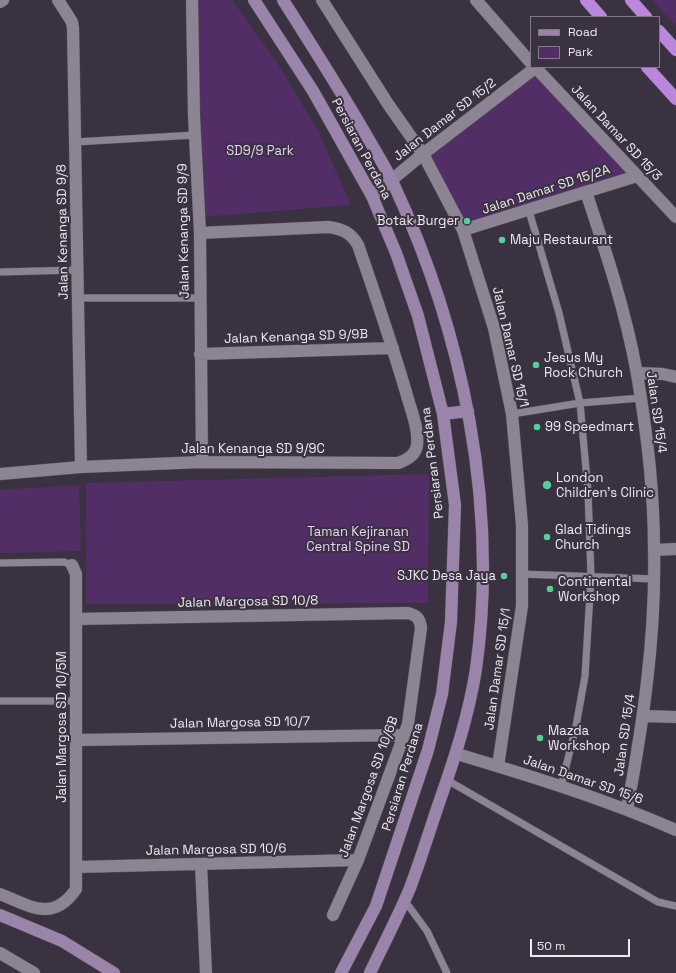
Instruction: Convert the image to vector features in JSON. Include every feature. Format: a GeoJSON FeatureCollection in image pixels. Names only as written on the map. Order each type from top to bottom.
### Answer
{"type":"FeatureCollection","features":[{"type":"Feature","properties":{"kind":"highway"},"geometry":{"type":"LineString","coordinates":[[586,0],[600,16]]}},
{"type":"Feature","properties":{"kind":"highway"},"geometry":{"type":"LineString","coordinates":[[631,0],[645,16]]}},
{"type":"Feature","properties":{"kind":"highway"},"geometry":{"type":"LineString","coordinates":[[660,32],[676,50]]}},
{"type":"Feature","properties":{"kind":"highway"},"geometry":{"type":"LineString","coordinates":[[648,68],[676,99]]}},
{"type":"Feature","properties":{"kind":"main road","name":"Persiaran Perdana"},"geometry":{"type":"LineString","coordinates":[[254,0],[313,91],[372,196],[396,254],[418,316],[443,414],[454,505],[451,622],[442,694],[428,750],[376,906],[341,973]]}},
{"type":"Feature","properties":{"kind":"main road","name":"Persiaran Perdana"},"geometry":{"type":"LineString","coordinates":[[283,0],[339,87],[392,180],[421,244],[445,315],[468,411],[481,513],[481,618],[475,671],[457,754],[405,901],[370,973]]}},
{"type":"Feature","properties":{"kind":"main road"},"geometry":{"type":"LineString","coordinates":[[443,414],[468,411]]}},
{"type":"Feature","properties":{"kind":"main road"},"geometry":{"type":"LineString","coordinates":[[0,915],[62,941],[114,973]]}},
{"type":"Feature","properties":{"kind":"street","name":"Jalan Kenanga SD 9/8"},"geometry":{"type":"LineString","coordinates":[[58,0],[72,22],[73,28],[81,467]]}},
{"type":"Feature","properties":{"kind":"street","name":"Jalan Kenanga SD 9/9"},"geometry":{"type":"LineString","coordinates":[[192,0],[195,135],[200,233],[202,462]]}},
{"type":"Feature","properties":{"kind":"street","name":"Jalan Damar SD 15/1"},"geometry":{"type":"LineString","coordinates":[[322,0],[388,104],[422,154],[464,230],[494,328],[512,414],[522,525],[522,606],[498,766]]}},
{"type":"Feature","properties":{"kind":"street","name":"Jalan Damar SD 15/3"},"geometry":{"type":"LineString","coordinates":[[476,0],[530,61]]}},
{"type":"Feature","properties":{"kind":"street","name":"Jalan Damar SD 15/2"},"geometry":{"type":"LineString","coordinates":[[372,196],[422,154],[531,68]]}},
{"type":"Feature","properties":{"kind":"street","name":"Jalan Damar SD 15/3"},"geometry":{"type":"LineString","coordinates":[[536,68],[676,217]]}},
{"type":"Feature","properties":{"kind":"street","name":"Jalan Damar SD 15/2A"},"geometry":{"type":"LineString","coordinates":[[464,230],[530,211],[637,176]]}},
{"type":"Feature","properties":{"kind":"street","name":"Jalan SD 15/4"},"geometry":{"type":"LineString","coordinates":[[586,192],[610,263],[637,372],[651,491],[654,550],[651,636],[643,716],[627,809]]}},
{"type":"Feature","properties":{"kind":"street"},"geometry":{"type":"LineString","coordinates":[[200,233],[328,227],[347,232],[358,245],[393,348]]}},
{"type":"Feature","properties":{"kind":"street","name":"Jalan Kenanga SD 9/9B"},"geometry":{"type":"LineString","coordinates":[[200,354],[393,348]]}},
{"type":"Feature","properties":{"kind":"street","name":"Jalan Kenanga SD 9/9C"},"geometry":{"type":"LineString","coordinates":[[0,474],[81,467],[202,462],[398,462],[410,457],[415,452],[417,446],[416,427],[393,348]]}},
{"type":"Feature","properties":{"kind":"street"},"geometry":{"type":"LineString","coordinates":[[637,372],[663,374],[676,377]]}},
{"type":"Feature","properties":{"kind":"street"},"geometry":{"type":"LineString","coordinates":[[654,550],[676,549]]}},
{"type":"Feature","properties":{"kind":"street","name":"Jalan Margosa SD 10/5M"},"geometry":{"type":"LineString","coordinates":[[0,894],[39,910],[50,910],[69,898],[76,889],[76,574],[72,565]]}},
{"type":"Feature","properties":{"kind":"street","name":"Jalan Margosa SD 10/8"},"geometry":{"type":"LineString","coordinates":[[76,619],[408,613],[418,618]]}},
{"type":"Feature","properties":{"kind":"street","name":"Jalan Margosa SD 10/6B"},"geometry":{"type":"LineString","coordinates":[[333,915],[358,860],[408,724],[421,628],[418,618]]}},
{"type":"Feature","properties":{"kind":"street"},"geometry":{"type":"LineString","coordinates":[[643,716],[676,716]]}},
{"type":"Feature","properties":{"kind":"street","name":"Jalan Margosa SD 10/7"},"geometry":{"type":"LineString","coordinates":[[76,740],[404,735]]}},
{"type":"Feature","properties":{"kind":"street","name":"Jalan Damar SD 15/6"},"geometry":{"type":"LineString","coordinates":[[457,754],[498,766],[627,809],[676,830]]}},
{"type":"Feature","properties":{"kind":"street","name":"Jalan Margosa SD 10/6"},"geometry":{"type":"LineString","coordinates":[[76,867],[358,860]]}},
{"type":"Feature","properties":{"kind":"street"},"geometry":{"type":"LineString","coordinates":[[201,864],[206,973]]}},
{"type":"Feature","properties":{"kind":"street"},"geometry":{"type":"LineString","coordinates":[[0,953],[34,973]]}},
{"type":"Feature","properties":{"kind":"lane"},"geometry":{"type":"LineString","coordinates":[[75,142],[195,135]]}},
{"type":"Feature","properties":{"kind":"lane"},"geometry":{"type":"LineString","coordinates":[[530,211],[559,314],[580,403],[588,491],[591,577],[585,676],[576,726],[561,787]]}},
{"type":"Feature","properties":{"kind":"lane"},"geometry":{"type":"LineString","coordinates":[[0,272],[78,270]]}},
{"type":"Feature","properties":{"kind":"lane"},"geometry":{"type":"LineString","coordinates":[[78,298],[200,298]]}},
{"type":"Feature","properties":{"kind":"lane"},"geometry":{"type":"LineString","coordinates":[[512,414],[580,403],[641,398]]}},
{"type":"Feature","properties":{"kind":"lane"},"geometry":{"type":"LineString","coordinates":[[0,563],[64,562],[72,565]]}},
{"type":"Feature","properties":{"kind":"lane"},"geometry":{"type":"LineString","coordinates":[[522,574],[654,579]]}},
{"type":"Feature","properties":{"kind":"lane"},"geometry":{"type":"LineString","coordinates":[[0,701],[76,701]]}},
{"type":"Feature","properties":{"kind":"lane"},"geometry":{"type":"LineString","coordinates":[[447,780],[658,902],[676,906]]}},
{"type":"Feature","properties":{"kind":"lane"},"geometry":{"type":"LineString","coordinates":[[405,901],[427,930],[447,973]]}},
{"type":"Feature","properties":{"kind":"green space","name":"SD9/9 Park"},"geometry":{"type":"Polygon","coordinates":[[[195,0],[232,0],[278,64],[317,129],[351,205],[202,217],[195,0]]]}},
{"type":"Feature","properties":{"kind":"green space"},"geometry":{"type":"Polygon","coordinates":[[[652,0],[676,0],[676,26],[652,0]]]}},
{"type":"Feature","properties":{"kind":"green space"},"geometry":{"type":"Polygon","coordinates":[[[533,74],[629,173],[466,225],[428,156],[533,74]]]}},
{"type":"Feature","properties":{"kind":"green space","name":"Taman Kejiranan Central Spine SD"},"geometry":{"type":"Polygon","coordinates":[[[429,474],[428,603],[86,604],[86,483],[429,474]]]}},
{"type":"Feature","properties":{"kind":"green space"},"geometry":{"type":"Polygon","coordinates":[[[79,485],[81,551],[0,553],[0,490],[79,485]]]}},
{"type":"Feature","properties":{"kind":"place","name":"Botak Burger"},"geometry":{"type":"Point","coordinates":[467,221]}},
{"type":"Feature","properties":{"kind":"place","name":"Maju Restaurant"},"geometry":{"type":"Point","coordinates":[502,240]}},
{"type":"Feature","properties":{"kind":"place","name":"Jesus My Rock Church"},"geometry":{"type":"Point","coordinates":[536,365]}},
{"type":"Feature","properties":{"kind":"place","name":"99 Speedmart"},"geometry":{"type":"Point","coordinates":[537,427]}},
{"type":"Feature","properties":{"kind":"place","name":"London Children's Clinic"},"geometry":{"type":"Point","coordinates":[547,485]}},
{"type":"Feature","properties":{"kind":"place","name":"Glad Tidings Church"},"geometry":{"type":"Point","coordinates":[547,537]}},
{"type":"Feature","properties":{"kind":"place","name":"SJKC Desa Jaya"},"geometry":{"type":"Point","coordinates":[504,576]}},
{"type":"Feature","properties":{"kind":"place","name":"Continental Workshop"},"geometry":{"type":"Point","coordinates":[550,589]}},
{"type":"Feature","properties":{"kind":"place","name":"Mazda Workshop"},"geometry":{"type":"Point","coordinates":[540,738]}}]}
